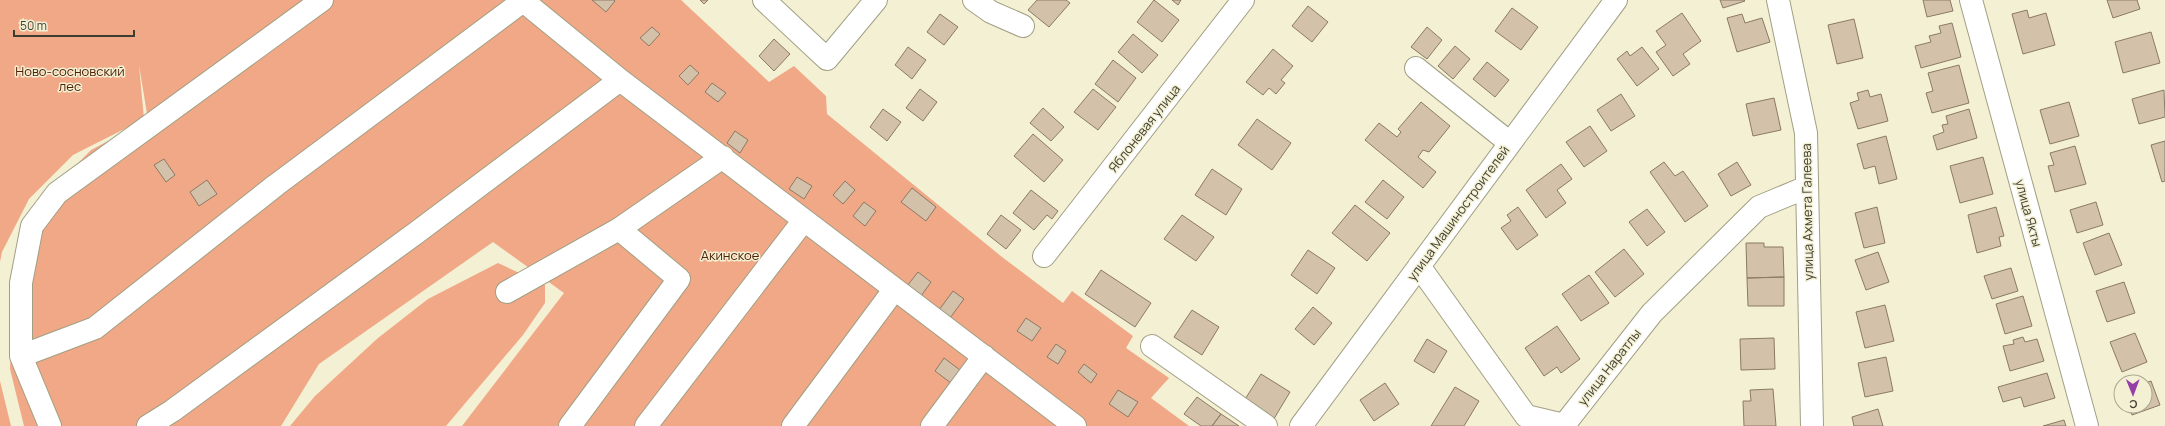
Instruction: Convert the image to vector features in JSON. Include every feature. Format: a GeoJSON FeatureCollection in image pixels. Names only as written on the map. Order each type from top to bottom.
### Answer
{"type":"FeatureCollection","features":[{"type":"Feature","properties":{"kind":"street"},"geometry":{"type":"LineString","coordinates":[[50,426],[21,356],[22,283],[32,226],[57,193],[322,0]]}},
{"type":"Feature","properties":{"kind":"street"},"geometry":{"type":"LineString","coordinates":[[21,356],[95,328],[276,186],[523,0],[620,80],[723,157],[894,290],[984,356],[1075,426]]}},
{"type":"Feature","properties":{"kind":"street"},"geometry":{"type":"LineString","coordinates":[[764,0],[826,59],[876,0]]}},
{"type":"Feature","properties":{"kind":"street"},"geometry":{"type":"LineString","coordinates":[[974,0],[991,12],[1023,26]]}},
{"type":"Feature","properties":{"kind":"street","name":"Яблоневая улица"},"geometry":{"type":"LineString","coordinates":[[1044,256],[1243,0]]}},
{"type":"Feature","properties":{"kind":"street","name":"улица Машиностроителей"},"geometry":{"type":"LineString","coordinates":[[1301,426],[1616,0]]}},
{"type":"Feature","properties":{"kind":"street","name":"улица Ахмета Галеева"},"geometry":{"type":"LineString","coordinates":[[1778,0],[1806,133],[1812,426]]}},
{"type":"Feature","properties":{"kind":"street","name":"улица Якты"},"geometry":{"type":"LineString","coordinates":[[1971,0],[2087,426]]}},
{"type":"Feature","properties":{"kind":"street"},"geometry":{"type":"LineString","coordinates":[[1416,68],[1510,143]]}},
{"type":"Feature","properties":{"kind":"street"},"geometry":{"type":"LineString","coordinates":[[148,426],[172,411],[416,234],[620,80]]}},
{"type":"Feature","properties":{"kind":"street"},"geometry":{"type":"LineString","coordinates":[[507,292],[619,229],[723,157]]}},
{"type":"Feature","properties":{"kind":"street","name":"улица Наратлы"},"geometry":{"type":"LineString","coordinates":[[1419,266],[1526,416],[1564,424],[1652,313],[1759,207],[1807,187]]}},
{"type":"Feature","properties":{"kind":"street"},"geometry":{"type":"LineString","coordinates":[[646,426],[804,220]]}},
{"type":"Feature","properties":{"kind":"street"},"geometry":{"type":"LineString","coordinates":[[570,426],[679,278],[619,229]]}},
{"type":"Feature","properties":{"kind":"street"},"geometry":{"type":"LineString","coordinates":[[793,426],[894,290]]}},
{"type":"Feature","properties":{"kind":"street"},"geometry":{"type":"LineString","coordinates":[[1152,346],[1266,426]]}},
{"type":"Feature","properties":{"kind":"street"},"geometry":{"type":"LineString","coordinates":[[932,426],[984,356]]}},
{"type":"Feature","properties":{"kind":"green space","name":"Акинское"},"geometry":{"type":"Polygon","coordinates":[[[0,0],[681,0],[769,82],[794,66],[826,96],[827,114],[1002,257],[1063,303],[1072,291],[1133,336],[1126,348],[1169,378],[1151,398],[1189,426],[462,426],[564,293],[493,242],[319,364],[281,426],[24,426],[10,369],[17,242],[39,203],[91,150],[148,120],[139,65],[144,119],[73,155],[29,199],[2,252],[0,262],[0,0]]]}},
{"type":"Feature","properties":{"kind":"green space"},"geometry":{"type":"Polygon","coordinates":[[[498,263],[545,285],[545,303],[523,335],[446,426],[290,426],[315,396],[378,338],[428,299],[498,263]]]}},
{"type":"Feature","properties":{"kind":"green space"},"geometry":{"type":"Polygon","coordinates":[[[0,381],[11,426],[0,426],[0,381]]]}},
{"type":"Feature","properties":{"kind":"building"},"geometry":{"type":"Polygon","coordinates":[[[592,0],[614,0],[615,1],[606,12],[592,0]]]}},
{"type":"Feature","properties":{"kind":"building"},"geometry":{"type":"Polygon","coordinates":[[[700,0],[708,0],[704,4],[700,0]]]}},
{"type":"Feature","properties":{"kind":"building"},"geometry":{"type":"Polygon","coordinates":[[[1037,0],[1066,0],[1070,3],[1049,27],[1028,10],[1037,0]]]}},
{"type":"Feature","properties":{"kind":"building"},"geometry":{"type":"Polygon","coordinates":[[[1154,0],[1179,20],[1162,42],[1137,22],[1154,0]]]}},
{"type":"Feature","properties":{"kind":"building"},"geometry":{"type":"Polygon","coordinates":[[[1172,0],[1181,0],[1178,5],[1172,0]]]}},
{"type":"Feature","properties":{"kind":"building"},"geometry":{"type":"Polygon","coordinates":[[[1720,0],[1744,0],[1745,1],[1723,8],[1720,0]]]}},
{"type":"Feature","properties":{"kind":"building"},"geometry":{"type":"Polygon","coordinates":[[[1923,0],[1950,0],[1953,11],[1927,17],[1923,0]]]}},
{"type":"Feature","properties":{"kind":"building"},"geometry":{"type":"Polygon","coordinates":[[[2107,0],[2137,0],[2140,9],[2113,18],[2107,0]]]}},
{"type":"Feature","properties":{"kind":"building"},"geometry":{"type":"Polygon","coordinates":[[[1308,6],[1328,22],[1312,42],[1292,26],[1308,6]]]}},
{"type":"Feature","properties":{"kind":"building"},"geometry":{"type":"Polygon","coordinates":[[[1512,8],[1538,27],[1521,50],[1495,31],[1512,8]]]}},
{"type":"Feature","properties":{"kind":"building"},"geometry":{"type":"Polygon","coordinates":[[[2027,10],[2029,18],[2046,13],[2055,45],[2023,54],[2012,14],[2027,10]]]}},
{"type":"Feature","properties":{"kind":"building"},"geometry":{"type":"Polygon","coordinates":[[[1682,13],[1701,41],[1683,54],[1690,64],[1673,76],[1656,52],[1666,45],[1656,31],[1682,13]]]}},
{"type":"Feature","properties":{"kind":"building"},"geometry":{"type":"Polygon","coordinates":[[[940,14],[958,27],[944,45],[927,32],[940,14]]]}},
{"type":"Feature","properties":{"kind":"building"},"geometry":{"type":"Polygon","coordinates":[[[1742,14],[1745,23],[1762,18],[1770,42],[1737,52],[1727,18],[1742,14]]]}},
{"type":"Feature","properties":{"kind":"building"},"geometry":{"type":"Polygon","coordinates":[[[1854,19],[1863,58],[1837,64],[1828,25],[1854,19]]]}},
{"type":"Feature","properties":{"kind":"building"},"geometry":{"type":"Polygon","coordinates":[[[1952,23],[1961,57],[1921,68],[1915,46],[1931,42],[1929,36],[1941,33],[1939,26],[1952,23]]]}},
{"type":"Feature","properties":{"kind":"building"},"geometry":{"type":"Polygon","coordinates":[[[652,27],[660,34],[649,46],[640,38],[652,27]]]}},
{"type":"Feature","properties":{"kind":"building"},"geometry":{"type":"Polygon","coordinates":[[[1427,27],[1442,40],[1427,59],[1411,47],[1427,27]]]}},
{"type":"Feature","properties":{"kind":"building"},"geometry":{"type":"Polygon","coordinates":[[[2151,32],[2160,63],[2123,73],[2115,42],[2151,32]]]}},
{"type":"Feature","properties":{"kind":"building"},"geometry":{"type":"Polygon","coordinates":[[[1133,34],[1158,55],[1142,73],[1118,52],[1133,34]]]}},
{"type":"Feature","properties":{"kind":"building"},"geometry":{"type":"Polygon","coordinates":[[[774,39],[790,54],[774,71],[759,56],[774,39]]]}},
{"type":"Feature","properties":{"kind":"building"},"geometry":{"type":"Polygon","coordinates":[[[1455,46],[1470,59],[1453,79],[1438,66],[1455,46]]]}},
{"type":"Feature","properties":{"kind":"building"},"geometry":{"type":"Polygon","coordinates":[[[908,47],[926,60],[912,79],[895,65],[908,47]]]}},
{"type":"Feature","properties":{"kind":"building"},"geometry":{"type":"Polygon","coordinates":[[[1642,47],[1659,69],[1637,86],[1617,59],[1627,51],[1630,56],[1642,47]]]}},
{"type":"Feature","properties":{"kind":"building"},"geometry":{"type":"Polygon","coordinates":[[[1273,49],[1293,66],[1281,80],[1285,83],[1276,94],[1269,88],[1263,95],[1246,82],[1273,49]]]}},
{"type":"Feature","properties":{"kind":"building"},"geometry":{"type":"Polygon","coordinates":[[[1113,60],[1136,78],[1118,102],[1095,84],[1113,60]]]}},
{"type":"Feature","properties":{"kind":"building"},"geometry":{"type":"Polygon","coordinates":[[[1487,62],[1509,80],[1495,97],[1473,79],[1487,62]]]}},
{"type":"Feature","properties":{"kind":"building"},"geometry":{"type":"Polygon","coordinates":[[[690,65],[699,73],[688,85],[679,76],[690,65]]]}},
{"type":"Feature","properties":{"kind":"building"},"geometry":{"type":"Polygon","coordinates":[[[1959,65],[1969,103],[1932,113],[1926,93],[1933,91],[1928,73],[1959,65]]]}},
{"type":"Feature","properties":{"kind":"building"},"geometry":{"type":"Polygon","coordinates":[[[712,83],[726,93],[718,102],[705,92],[712,83]]]}},
{"type":"Feature","properties":{"kind":"building"},"geometry":{"type":"Polygon","coordinates":[[[920,89],[937,102],[923,121],[906,108],[920,89]]]}},
{"type":"Feature","properties":{"kind":"building"},"geometry":{"type":"Polygon","coordinates":[[[1093,89],[1116,107],[1098,130],[1074,112],[1093,89]]]}},
{"type":"Feature","properties":{"kind":"building"},"geometry":{"type":"Polygon","coordinates":[[[1868,90],[1870,97],[1881,94],[1888,121],[1858,129],[1850,103],[1859,100],[1857,93],[1868,90]]]}},
{"type":"Feature","properties":{"kind":"building"},"geometry":{"type":"Polygon","coordinates":[[[2164,90],[2165,117],[2139,124],[2132,99],[2164,90]]]}},
{"type":"Feature","properties":{"kind":"building"},"geometry":{"type":"Polygon","coordinates":[[[1621,94],[1635,116],[1611,131],[1597,110],[1621,94]]]}},
{"type":"Feature","properties":{"kind":"building"},"geometry":{"type":"Polygon","coordinates":[[[1774,98],[1781,130],[1753,136],[1746,104],[1774,98]]]}},
{"type":"Feature","properties":{"kind":"building"},"geometry":{"type":"Polygon","coordinates":[[[1421,102],[1450,126],[1429,152],[1423,150],[1418,157],[1436,172],[1423,188],[1365,140],[1379,123],[1397,137],[1401,132],[1398,129],[1421,102]]]}},
{"type":"Feature","properties":{"kind":"building"},"geometry":{"type":"Polygon","coordinates":[[[2069,102],[2079,136],[2050,144],[2040,110],[2069,102]]]}},
{"type":"Feature","properties":{"kind":"building"},"geometry":{"type":"Polygon","coordinates":[[[1043,108],[1064,127],[1051,141],[1030,123],[1043,108]]]}},
{"type":"Feature","properties":{"kind":"building"},"geometry":{"type":"Polygon","coordinates":[[[883,109],[901,122],[887,141],[870,127],[883,109]]]}},
{"type":"Feature","properties":{"kind":"building"},"geometry":{"type":"Polygon","coordinates":[[[1969,109],[1977,138],[1937,150],[1933,136],[1944,132],[1942,125],[1948,124],[1946,116],[1969,109]]]}},
{"type":"Feature","properties":{"kind":"building"},"geometry":{"type":"Polygon","coordinates":[[[1257,119],[1291,143],[1272,170],[1238,145],[1257,119]]]}},
{"type":"Feature","properties":{"kind":"building"},"geometry":{"type":"Polygon","coordinates":[[[1590,126],[1607,151],[1584,167],[1566,142],[1590,126]]]}},
{"type":"Feature","properties":{"kind":"building"},"geometry":{"type":"Polygon","coordinates":[[[735,131],[748,140],[740,153],[727,143],[735,131]]]}},
{"type":"Feature","properties":{"kind":"building"},"geometry":{"type":"Polygon","coordinates":[[[1033,134],[1063,160],[1044,182],[1014,156],[1033,134]]]}},
{"type":"Feature","properties":{"kind":"building"},"geometry":{"type":"Polygon","coordinates":[[[1886,136],[1897,179],[1879,184],[1875,166],[1864,169],[1857,144],[1886,136]]]}},
{"type":"Feature","properties":{"kind":"building"},"geometry":{"type":"Polygon","coordinates":[[[2165,141],[2165,181],[2162,182],[2151,145],[2165,141]]]}},
{"type":"Feature","properties":{"kind":"building"},"geometry":{"type":"Polygon","coordinates":[[[2075,146],[2086,184],[2055,192],[2048,166],[2054,165],[2050,153],[2075,146]]]}},
{"type":"Feature","properties":{"kind":"building"},"geometry":{"type":"Polygon","coordinates":[[[1983,157],[1993,194],[1960,203],[1950,166],[1983,157]]]}},
{"type":"Feature","properties":{"kind":"building"},"geometry":{"type":"Polygon","coordinates":[[[164,159],[175,175],[166,182],[154,165],[164,159]]]}},
{"type":"Feature","properties":{"kind":"building"},"geometry":{"type":"Polygon","coordinates":[[[1664,162],[1675,176],[1683,171],[1708,206],[1685,222],[1650,172],[1664,162]]]}},
{"type":"Feature","properties":{"kind":"building"},"geometry":{"type":"Polygon","coordinates":[[[1737,162],[1751,185],[1731,196],[1718,174],[1737,162]]]}},
{"type":"Feature","properties":{"kind":"building"},"geometry":{"type":"Polygon","coordinates":[[[1561,164],[1572,179],[1557,190],[1566,203],[1546,218],[1526,190],[1561,164]]]}},
{"type":"Feature","properties":{"kind":"building"},"geometry":{"type":"Polygon","coordinates":[[[1212,169],[1242,189],[1226,215],[1195,195],[1212,169]]]}},
{"type":"Feature","properties":{"kind":"building"},"geometry":{"type":"Polygon","coordinates":[[[797,177],[812,186],[804,199],[789,189],[797,177]]]}},
{"type":"Feature","properties":{"kind":"building"},"geometry":{"type":"Polygon","coordinates":[[[207,180],[217,194],[199,206],[190,192],[207,180]]]}},
{"type":"Feature","properties":{"kind":"building"},"geometry":{"type":"Polygon","coordinates":[[[1383,180],[1404,197],[1387,219],[1365,202],[1383,180]]]}},
{"type":"Feature","properties":{"kind":"building"},"geometry":{"type":"Polygon","coordinates":[[[845,181],[855,190],[843,204],[833,195],[845,181]]]}},
{"type":"Feature","properties":{"kind":"building"},"geometry":{"type":"Polygon","coordinates":[[[912,188],[936,207],[926,221],[901,202],[912,188]]]}},
{"type":"Feature","properties":{"kind":"building"},"geometry":{"type":"Polygon","coordinates":[[[1031,190],[1058,211],[1052,219],[1047,215],[1034,230],[1013,213],[1031,190]]]}},
{"type":"Feature","properties":{"kind":"building"},"geometry":{"type":"Polygon","coordinates":[[[864,202],[876,211],[865,226],[853,216],[864,202]]]}},
{"type":"Feature","properties":{"kind":"building"},"geometry":{"type":"Polygon","coordinates":[[[2096,202],[2103,225],[2077,233],[2070,210],[2096,202]]]}},
{"type":"Feature","properties":{"kind":"building"},"geometry":{"type":"Polygon","coordinates":[[[1355,205],[1390,233],[1367,261],[1332,233],[1355,205]]]}},
{"type":"Feature","properties":{"kind":"building"},"geometry":{"type":"Polygon","coordinates":[[[1518,207],[1538,235],[1517,250],[1501,228],[1511,221],[1507,215],[1518,207]]]}},
{"type":"Feature","properties":{"kind":"building"},"geometry":{"type":"Polygon","coordinates":[[[1877,207],[1885,243],[1864,248],[1855,213],[1877,207]]]}},
{"type":"Feature","properties":{"kind":"building"},"geometry":{"type":"Polygon","coordinates":[[[1996,207],[2004,236],[1999,237],[2001,246],[1977,253],[1968,215],[1996,207]]]}},
{"type":"Feature","properties":{"kind":"building"},"geometry":{"type":"Polygon","coordinates":[[[1647,209],[1665,232],[1647,246],[1629,222],[1647,209]]]}},
{"type":"Feature","properties":{"kind":"building"},"geometry":{"type":"Polygon","coordinates":[[[1001,215],[1021,230],[1006,249],[987,234],[1001,215]]]}},
{"type":"Feature","properties":{"kind":"building"},"geometry":{"type":"Polygon","coordinates":[[[1182,215],[1214,237],[1196,261],[1164,239],[1182,215]]]}},
{"type":"Feature","properties":{"kind":"building"},"geometry":{"type":"Polygon","coordinates":[[[2109,233],[2122,265],[2095,275],[2083,243],[2109,233]]]}},
{"type":"Feature","properties":{"kind":"building"},"geometry":{"type":"Polygon","coordinates":[[[1746,243],[1764,243],[1764,247],[1783,247],[1784,277],[1747,278],[1746,243]]]}},
{"type":"Feature","properties":{"kind":"building"},"geometry":{"type":"Polygon","coordinates":[[[1624,249],[1644,274],[1615,297],[1595,272],[1624,249]]]}},
{"type":"Feature","properties":{"kind":"building"},"geometry":{"type":"Polygon","coordinates":[[[1308,250],[1335,268],[1317,294],[1291,275],[1308,250]]]}},
{"type":"Feature","properties":{"kind":"building"},"geometry":{"type":"Polygon","coordinates":[[[1878,252],[1889,282],[1866,290],[1855,260],[1878,252]]]}},
{"type":"Feature","properties":{"kind":"building"},"geometry":{"type":"Polygon","coordinates":[[[2011,268],[2018,291],[1992,299],[1984,276],[2011,268]]]}},
{"type":"Feature","properties":{"kind":"building"},"geometry":{"type":"Polygon","coordinates":[[[1101,270],[1151,303],[1135,327],[1085,294],[1101,270]]]}},
{"type":"Feature","properties":{"kind":"building"},"geometry":{"type":"Polygon","coordinates":[[[918,272],[931,282],[921,296],[907,286],[918,272]]]}},
{"type":"Feature","properties":{"kind":"building"},"geometry":{"type":"Polygon","coordinates":[[[1589,275],[1609,303],[1581,321],[1562,294],[1589,275]]]}},
{"type":"Feature","properties":{"kind":"building"},"geometry":{"type":"Polygon","coordinates":[[[1784,277],[1784,306],[1748,306],[1747,278],[1784,277]]]}},
{"type":"Feature","properties":{"kind":"building"},"geometry":{"type":"Polygon","coordinates":[[[2124,282],[2135,313],[2107,322],[2096,291],[2124,282]]]}},
{"type":"Feature","properties":{"kind":"building"},"geometry":{"type":"Polygon","coordinates":[[[953,291],[964,299],[950,318],[939,310],[953,291]]]}},
{"type":"Feature","properties":{"kind":"building"},"geometry":{"type":"Polygon","coordinates":[[[2023,296],[2032,326],[2005,334],[1996,304],[2023,296]]]}},
{"type":"Feature","properties":{"kind":"building"},"geometry":{"type":"Polygon","coordinates":[[[1885,305],[1894,341],[1865,348],[1856,312],[1885,305]]]}},
{"type":"Feature","properties":{"kind":"building"},"geometry":{"type":"Polygon","coordinates":[[[1313,307],[1332,323],[1314,345],[1295,329],[1313,307]]]}},
{"type":"Feature","properties":{"kind":"building"},"geometry":{"type":"Polygon","coordinates":[[[1192,310],[1219,327],[1202,355],[1174,337],[1192,310]]]}},
{"type":"Feature","properties":{"kind":"building"},"geometry":{"type":"Polygon","coordinates":[[[1026,318],[1041,328],[1032,341],[1017,331],[1026,318]]]}},
{"type":"Feature","properties":{"kind":"building"},"geometry":{"type":"Polygon","coordinates":[[[1557,326],[1580,359],[1561,373],[1557,367],[1544,376],[1525,348],[1557,326]]]}},
{"type":"Feature","properties":{"kind":"building"},"geometry":{"type":"Polygon","coordinates":[[[2135,333],[2147,362],[2122,372],[2110,342],[2135,333]]]}},
{"type":"Feature","properties":{"kind":"building"},"geometry":{"type":"Polygon","coordinates":[[[2023,337],[2025,342],[2037,339],[2044,361],[2010,371],[2003,346],[2014,344],[2013,340],[2023,337]]]}},
{"type":"Feature","properties":{"kind":"building"},"geometry":{"type":"Polygon","coordinates":[[[1774,338],[1775,369],[1741,370],[1740,339],[1774,338]]]}},
{"type":"Feature","properties":{"kind":"building"},"geometry":{"type":"Polygon","coordinates":[[[1427,339],[1447,351],[1434,373],[1414,361],[1427,339]]]}},
{"type":"Feature","properties":{"kind":"building"},"geometry":{"type":"Polygon","coordinates":[[[1056,344],[1066,351],[1058,364],[1047,357],[1056,344]]]}},
{"type":"Feature","properties":{"kind":"building"},"geometry":{"type":"Polygon","coordinates":[[[1886,357],[1893,391],[1865,397],[1858,363],[1886,357]]]}},
{"type":"Feature","properties":{"kind":"building"},"geometry":{"type":"Polygon","coordinates":[[[944,358],[964,373],[955,386],[935,371],[944,358]]]}},
{"type":"Feature","properties":{"kind":"building"},"geometry":{"type":"Polygon","coordinates":[[[1084,364],[1097,374],[1091,383],[1078,372],[1084,364]]]}},
{"type":"Feature","properties":{"kind":"building"},"geometry":{"type":"Polygon","coordinates":[[[2047,373],[2055,398],[2024,407],[2021,397],[2003,402],[1998,387],[2047,373]]]}},
{"type":"Feature","properties":{"kind":"building"},"geometry":{"type":"Polygon","coordinates":[[[1261,374],[1290,392],[1272,422],[1242,404],[1261,374]]]}},
{"type":"Feature","properties":{"kind":"building"},"geometry":{"type":"Polygon","coordinates":[[[1385,383],[1399,404],[1374,421],[1360,400],[1385,383]]]}},
{"type":"Feature","properties":{"kind":"building"},"geometry":{"type":"Polygon","coordinates":[[[2153,386],[2160,405],[2153,408],[2153,386]]]}},
{"type":"Feature","properties":{"kind":"building"},"geometry":{"type":"Polygon","coordinates":[[[1455,387],[1479,401],[1464,426],[1431,426],[1455,387]]]}},
{"type":"Feature","properties":{"kind":"building"},"geometry":{"type":"Polygon","coordinates":[[[1773,389],[1776,426],[1744,426],[1743,401],[1751,401],[1750,390],[1773,389]]]}},
{"type":"Feature","properties":{"kind":"building"},"geometry":{"type":"Polygon","coordinates":[[[1118,390],[1138,402],[1128,417],[1109,404],[1118,390]]]}},
{"type":"Feature","properties":{"kind":"building"},"geometry":{"type":"Polygon","coordinates":[[[1197,397],[1221,414],[1212,426],[1201,426],[1184,414],[1197,397]]]}},
{"type":"Feature","properties":{"kind":"building"},"geometry":{"type":"Polygon","coordinates":[[[1878,409],[1883,426],[1854,426],[1852,417],[1878,409]]]}},
{"type":"Feature","properties":{"kind":"building"},"geometry":{"type":"Polygon","coordinates":[[[1221,414],[1239,426],[1212,426],[1221,414]]]}},
{"type":"Feature","properties":{"kind":"building"},"geometry":{"type":"Polygon","coordinates":[[[2064,420],[2066,426],[2043,426],[2064,420]]]}},
{"type":"Feature","properties":{"kind":"park label","name":"Ново-сосновский лес"},"geometry":{"type":"Point","coordinates":[70,78]}}]}
